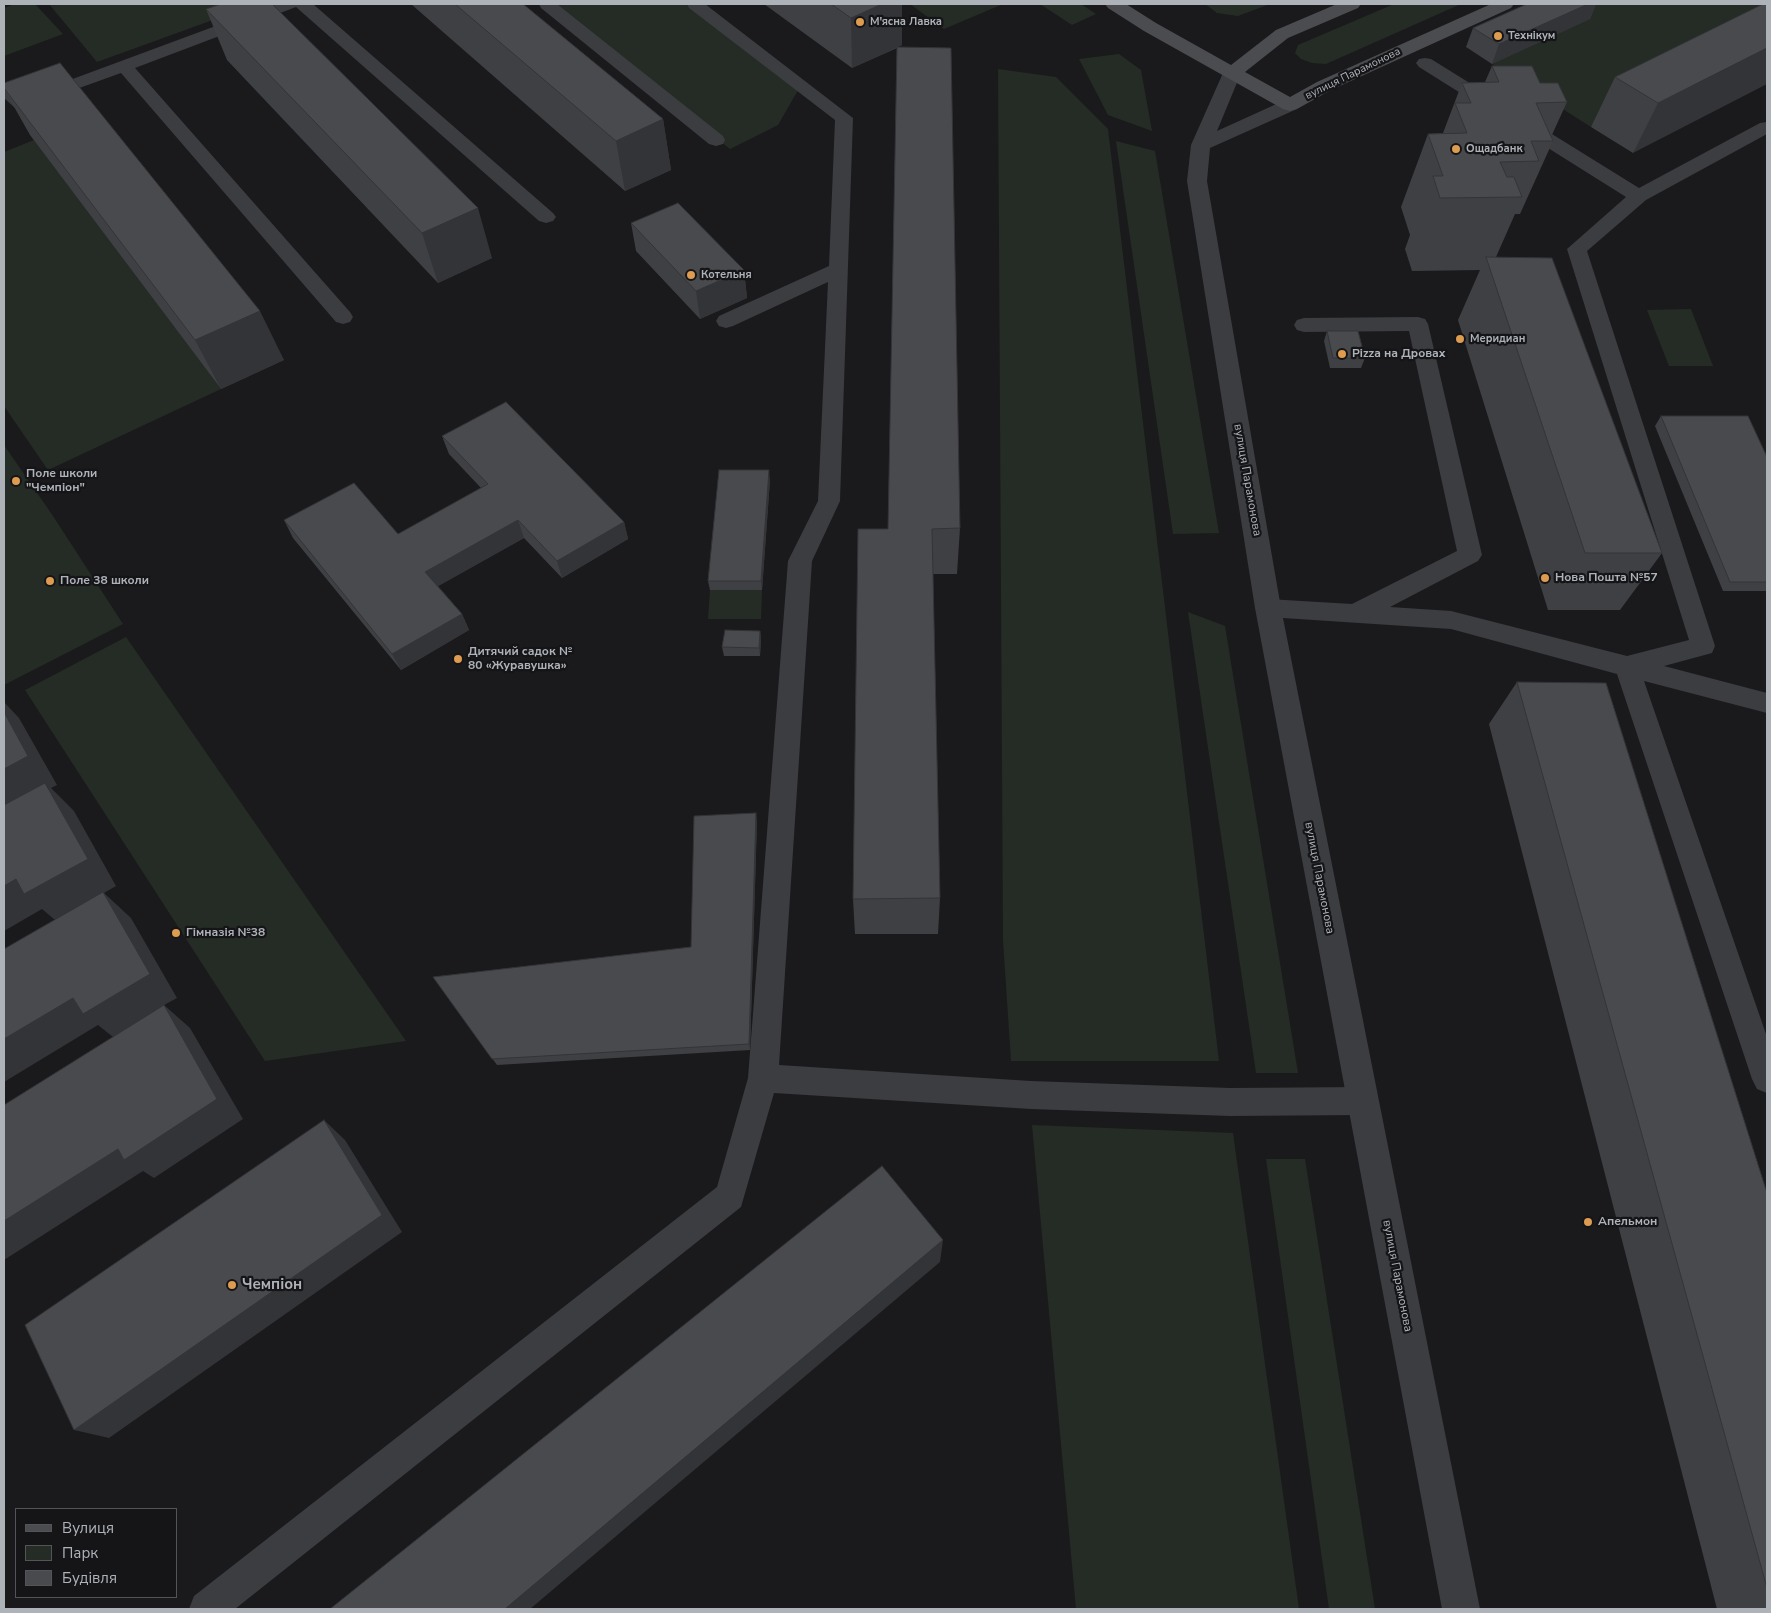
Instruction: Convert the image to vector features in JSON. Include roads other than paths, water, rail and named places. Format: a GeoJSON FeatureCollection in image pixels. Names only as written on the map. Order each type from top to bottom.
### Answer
{"type":"FeatureCollection","features":[{"type":"Feature","properties":{"kind":"street"},"geometry":{"type":"LineString","coordinates":[[1114,4],[1150,27],[1290,105]]}},
{"type":"Feature","properties":{"kind":"street","name":"вулиця Парамонова"},"geometry":{"type":"LineString","coordinates":[[1352,4],[1282,34],[1232,73],[1201,145],[1197,181],[1268,608],[1461,1609]]}},
{"type":"Feature","properties":{"kind":"street","name":"вулиця Парамонова"},"geometry":{"type":"LineString","coordinates":[[1201,145],[1290,105],[1324,86],[1505,4]]}},
{"type":"Feature","properties":{"kind":"lane"},"geometry":{"type":"LineString","coordinates":[[4,88],[21,104],[290,4]]}},
{"type":"Feature","properties":{"kind":"lane"},"geometry":{"type":"LineString","coordinates":[[303,4],[546,218]]}},
{"type":"Feature","properties":{"kind":"lane"},"geometry":{"type":"LineString","coordinates":[[547,4],[716,140]]}},
{"type":"Feature","properties":{"kind":"lane"},"geometry":{"type":"LineString","coordinates":[[207,1609],[730,1196],[763,1078],[800,562],[829,501],[844,118],[695,4]]}},
{"type":"Feature","properties":{"kind":"lane"},"geometry":{"type":"LineString","coordinates":[[1424,64],[1639,196]]}},
{"type":"Feature","properties":{"kind":"lane"},"geometry":{"type":"LineString","coordinates":[[123,65],[343,317]]}},
{"type":"Feature","properties":{"kind":"lane"},"geometry":{"type":"LineString","coordinates":[[1627,666],[1703,646],[1577,249],[1639,196],[1767,127]]}},
{"type":"Feature","properties":{"kind":"lane"},"geometry":{"type":"LineString","coordinates":[[726,320],[838,270]]}},
{"type":"Feature","properties":{"kind":"lane"},"geometry":{"type":"LineString","coordinates":[[1304,326],[1418,324],[1470,555],[1354,613]]}},
{"type":"Feature","properties":{"kind":"lane"},"geometry":{"type":"LineString","coordinates":[[1268,608],[1451,620],[1767,703]]}},
{"type":"Feature","properties":{"kind":"lane"},"geometry":{"type":"LineString","coordinates":[[1627,666],[1767,1079]]}},
{"type":"Feature","properties":{"kind":"lane"},"geometry":{"type":"LineString","coordinates":[[763,1078],[1031,1095],[1230,1102],[1364,1101]]}},
{"type":"Feature","properties":{"kind":"place","name":"М'ясна Лавка"},"geometry":{"type":"Point","coordinates":[860,22]}},
{"type":"Feature","properties":{"kind":"place","name":"Технікум"},"geometry":{"type":"Point","coordinates":[1498,36]}},
{"type":"Feature","properties":{"kind":"place","name":"Ощадбанк"},"geometry":{"type":"Point","coordinates":[1456,149]}},
{"type":"Feature","properties":{"kind":"place","name":"Котельня"},"geometry":{"type":"Point","coordinates":[691,275]}},
{"type":"Feature","properties":{"kind":"place","name":"Меридиан"},"geometry":{"type":"Point","coordinates":[1460,339]}},
{"type":"Feature","properties":{"kind":"place","name":"Pizza на Дровах"},"geometry":{"type":"Point","coordinates":[1342,354]}},
{"type":"Feature","properties":{"kind":"place","name":"Поле школи \"Чемпіон\""},"geometry":{"type":"Point","coordinates":[16,481]}},
{"type":"Feature","properties":{"kind":"place","name":"Нова Пошта №57"},"geometry":{"type":"Point","coordinates":[1545,578]}},
{"type":"Feature","properties":{"kind":"place","name":"Поле 38 школи"},"geometry":{"type":"Point","coordinates":[50,581]}},
{"type":"Feature","properties":{"kind":"place","name":"Дитячий садок № 80 «Журавушка»"},"geometry":{"type":"Point","coordinates":[458,659]}},
{"type":"Feature","properties":{"kind":"place","name":"Гімназія №38"},"geometry":{"type":"Point","coordinates":[176,933]}},
{"type":"Feature","properties":{"kind":"place","name":"Апельмон"},"geometry":{"type":"Point","coordinates":[1588,1222]}},
{"type":"Feature","properties":{"kind":"place","name":"Чемпіон"},"geometry":{"type":"Point","coordinates":[232,1285]}}]}
